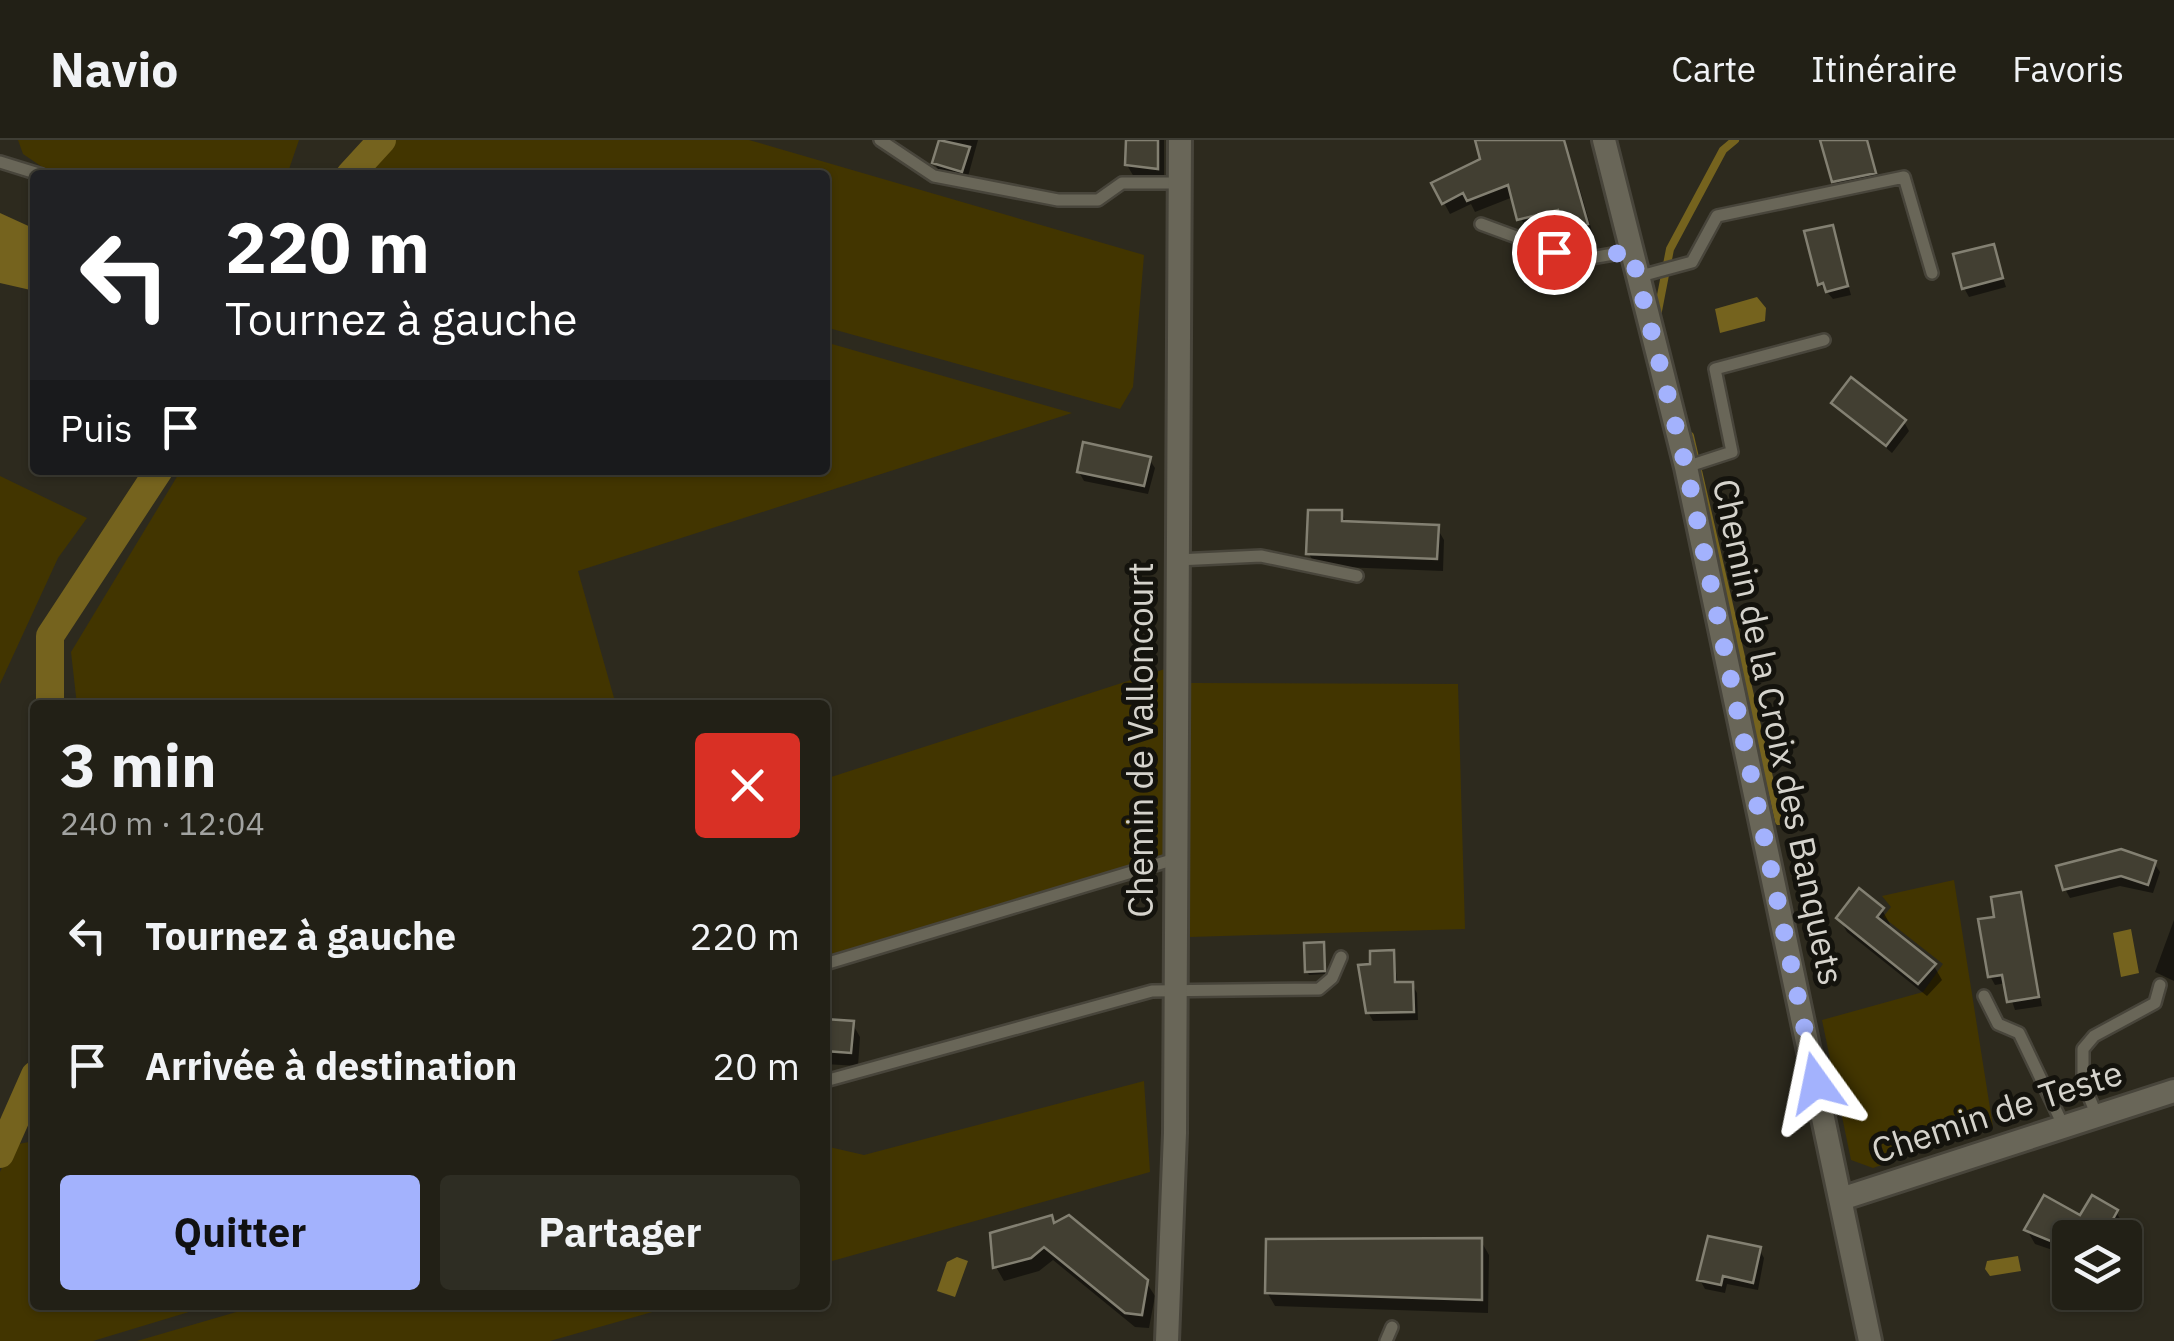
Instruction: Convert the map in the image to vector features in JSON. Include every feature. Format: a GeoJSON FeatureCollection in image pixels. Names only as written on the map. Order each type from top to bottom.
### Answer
{"type":"FeatureCollection","features":[{"type":"Feature","properties":{"kind":"street","name":"Chemin de Valloncourt"},"geometry":{"type":"LineString","coordinates":[[1167,1341],[1175,990],[1180,140]]}},
{"type":"Feature","properties":{"kind":"street","name":"Chemin de la Croix des Banquets"},"geometry":{"type":"LineString","coordinates":[[1604,140],[1686,467],[1870,1341]]}},
{"type":"Feature","properties":{"kind":"street","name":"Chemin de Teste"},"geometry":{"type":"LineString","coordinates":[[1841,1199],[2174,1091]]}},
{"type":"Feature","properties":{"kind":"lane"},"geometry":{"type":"LineString","coordinates":[[880,140],[934,176],[1058,200],[1098,200],[1122,183],[1180,183]]}},
{"type":"Feature","properties":{"kind":"lane"},"geometry":{"type":"LineString","coordinates":[[1180,140],[1194,140]]}},
{"type":"Feature","properties":{"kind":"lane"},"geometry":{"type":"LineString","coordinates":[[0,162],[30,171]]}},
{"type":"Feature","properties":{"kind":"lane"},"geometry":{"type":"LineString","coordinates":[[1637,277],[1692,262],[1717,216],[1904,177],[1932,273]]}},
{"type":"Feature","properties":{"kind":"lane"},"geometry":{"type":"LineString","coordinates":[[1481,224],[1579,260],[1631,251]]}},
{"type":"Feature","properties":{"kind":"lane"},"geometry":{"type":"LineString","coordinates":[[1686,467],[1732,452],[1715,369],[1824,340]]}},
{"type":"Feature","properties":{"kind":"lane"},"geometry":{"type":"LineString","coordinates":[[1177,560],[1261,556],[1356,576]]}},
{"type":"Feature","properties":{"kind":"lane"},"geometry":{"type":"LineString","coordinates":[[830,962],[1176,858]]}},
{"type":"Feature","properties":{"kind":"lane"},"geometry":{"type":"LineString","coordinates":[[830,1081],[1152,991],[1319,989],[1332,978],[1340,957]]}},
{"type":"Feature","properties":{"kind":"lane"},"geometry":{"type":"LineString","coordinates":[[2097,1116],[2083,1082],[2083,1049],[2094,1036],[2155,1003],[2160,985]]}},
{"type":"Feature","properties":{"kind":"lane"},"geometry":{"type":"LineString","coordinates":[[1984,996],[1998,1024],[2019,1033],[2064,1127]]}},
{"type":"Feature","properties":{"kind":"lane"},"geometry":{"type":"LineString","coordinates":[[1386,1341],[1392,1327]]}},
{"type":"Feature","properties":{"kind":"shaded area"},"geometry":{"type":"Polygon","coordinates":[[[18,140],[299,140],[289,170],[47,170],[23,154],[18,140]]]}},
{"type":"Feature","properties":{"kind":"shaded area"},"geometry":{"type":"Polygon","coordinates":[[[393,140],[749,140],[1144,255],[1133,387],[1120,409],[830,328],[830,170],[366,170],[393,140]]]}},
{"type":"Feature","properties":{"kind":"shaded area"},"geometry":{"type":"Polygon","coordinates":[[[0,213],[30,227],[30,290],[0,283],[0,213]]]}},
{"type":"Feature","properties":{"kind":"shaded area"},"geometry":{"type":"Polygon","coordinates":[[[1757,297],[1766,308],[1765,321],[1720,333],[1715,309],[1757,297]]]}},
{"type":"Feature","properties":{"kind":"shaded area"},"geometry":{"type":"Polygon","coordinates":[[[830,343],[1072,413],[578,571],[615,700],[76,700],[71,652],[178,475],[830,475],[830,343]]]}},
{"type":"Feature","properties":{"kind":"shaded area"},"geometry":{"type":"Polygon","coordinates":[[[0,476],[87,518],[58,558],[0,684],[0,476]]]}},
{"type":"Feature","properties":{"kind":"shaded area"},"geometry":{"type":"Polygon","coordinates":[[[1171,667],[1166,857],[830,957],[830,777],[1171,667]]]}},
{"type":"Feature","properties":{"kind":"shaded area"},"geometry":{"type":"Polygon","coordinates":[[[1190,683],[1458,684],[1465,929],[1190,937],[1190,683]]]}},
{"type":"Feature","properties":{"kind":"shaded area"},"geometry":{"type":"Polygon","coordinates":[[[1954,880],[1993,1127],[1873,1168],[1851,1160],[1822,1020],[1923,992],[1943,964],[1883,917],[1891,907],[1882,896],[1954,880]]]}},
{"type":"Feature","properties":{"kind":"shaded area"},"geometry":{"type":"Polygon","coordinates":[[[2131,929],[2139,973],[2121,977],[2113,933],[2131,929]]]}},
{"type":"Feature","properties":{"kind":"shaded area"},"geometry":{"type":"Polygon","coordinates":[[[1144,1081],[1150,1172],[830,1262],[830,1147],[864,1155],[1144,1081]]]}},
{"type":"Feature","properties":{"kind":"shaded area"},"geometry":{"type":"Polygon","coordinates":[[[30,1142],[30,1310],[195,1310],[93,1341],[0,1341],[0,1172],[12,1145],[30,1142]]]}},
{"type":"Feature","properties":{"kind":"shaded area"},"geometry":{"type":"Polygon","coordinates":[[[2018,1256],[2021,1271],[1990,1276],[1985,1269],[1987,1261],[2018,1256]]]}},
{"type":"Feature","properties":{"kind":"shaded area"},"geometry":{"type":"Polygon","coordinates":[[[957,1257],[968,1261],[955,1297],[937,1291],[947,1262],[957,1257]]]}},
{"type":"Feature","properties":{"kind":"shaded area"},"geometry":{"type":"Polygon","coordinates":[[[243,1310],[659,1310],[550,1341],[137,1341],[243,1310]]]}},
{"type":"Feature","properties":{"kind":"building"},"geometry":{"type":"Polygon","coordinates":[[[939,140],[970,147],[962,172],[932,163],[939,140]]]}},
{"type":"Feature","properties":{"kind":"building"},"geometry":{"type":"Polygon","coordinates":[[[1126,140],[1158,140],[1158,169],[1125,165],[1126,140]]]}},
{"type":"Feature","properties":{"kind":"building"},"geometry":{"type":"Polygon","coordinates":[[[1475,140],[1564,140],[1588,224],[1563,230],[1558,210],[1517,220],[1508,185],[1467,201],[1463,193],[1442,204],[1431,183],[1480,159],[1475,140]]]}},
{"type":"Feature","properties":{"kind":"building"},"geometry":{"type":"Polygon","coordinates":[[[1820,140],[1867,140],[1876,173],[1832,182],[1820,140]]]}},
{"type":"Feature","properties":{"kind":"building"},"geometry":{"type":"Polygon","coordinates":[[[1833,225],[1848,286],[1826,292],[1823,283],[1818,285],[1804,231],[1833,225]]]}},
{"type":"Feature","properties":{"kind":"building"},"geometry":{"type":"Polygon","coordinates":[[[1994,244],[2003,278],[1962,289],[1953,254],[1994,244]]]}},
{"type":"Feature","properties":{"kind":"building"},"geometry":{"type":"Polygon","coordinates":[[[1851,377],[1906,420],[1886,446],[1831,403],[1851,377]]]}},
{"type":"Feature","properties":{"kind":"building"},"geometry":{"type":"Polygon","coordinates":[[[1083,442],[1151,457],[1144,486],[1077,472],[1083,442]]]}},
{"type":"Feature","properties":{"kind":"building"},"geometry":{"type":"Polygon","coordinates":[[[1308,510],[1342,510],[1342,521],[1439,525],[1437,559],[1306,554],[1308,510]]]}},
{"type":"Feature","properties":{"kind":"building"},"geometry":{"type":"Polygon","coordinates":[[[2121,849],[2156,861],[2148,885],[2121,876],[2063,890],[2056,866],[2121,849]]]}},
{"type":"Feature","properties":{"kind":"building"},"geometry":{"type":"Polygon","coordinates":[[[1859,888],[1884,908],[1877,917],[1936,964],[1918,984],[1836,918],[1859,888]]]}},
{"type":"Feature","properties":{"kind":"building"},"geometry":{"type":"Polygon","coordinates":[[[2021,892],[2039,997],[2007,1002],[2002,975],[1988,977],[1978,919],[1994,917],[1991,897],[2021,892]]]}},
{"type":"Feature","properties":{"kind":"building"},"geometry":{"type":"Polygon","coordinates":[[[1324,942],[1325,971],[1305,972],[1304,943],[1324,942]]]}},
{"type":"Feature","properties":{"kind":"building"},"geometry":{"type":"Polygon","coordinates":[[[1394,950],[1395,982],[1413,982],[1414,1012],[1366,1013],[1358,965],[1370,964],[1370,951],[1394,950]]]}},
{"type":"Feature","properties":{"kind":"building"},"geometry":{"type":"Polygon","coordinates":[[[830,1019],[854,1021],[851,1053],[830,1051],[830,1019]]]}},
{"type":"Feature","properties":{"kind":"building"},"geometry":{"type":"Polygon","coordinates":[[[2044,1195],[2080,1215],[2092,1195],[2118,1210],[2112,1220],[2052,1220],[2052,1242],[2024,1230],[2044,1195]]]}},
{"type":"Feature","properties":{"kind":"building"},"geometry":{"type":"Polygon","coordinates":[[[1052,1215],[1054,1223],[1069,1215],[1148,1280],[1142,1315],[1125,1313],[1044,1247],[1031,1258],[993,1268],[990,1233],[1052,1215]]]}},
{"type":"Feature","properties":{"kind":"building"},"geometry":{"type":"Polygon","coordinates":[[[1708,1236],[1761,1247],[1753,1283],[1723,1276],[1721,1285],[1697,1280],[1708,1236]]]}},
{"type":"Feature","properties":{"kind":"building"},"geometry":{"type":"Polygon","coordinates":[[[1482,1238],[1482,1300],[1265,1293],[1266,1239],[1482,1238]]]}},
{"type":"Feature","properties":{"kind":"waterway"},"geometry":{"type":"LineString","coordinates":[[355,170],[382,140]]}},
{"type":"Feature","properties":{"kind":"waterway"},"geometry":{"type":"LineString","coordinates":[[1658,311],[1670,249],[1723,150],[1735,140]]}},
{"type":"Feature","properties":{"kind":"waterway"},"geometry":{"type":"LineString","coordinates":[[1690,436],[1779,821]]}},
{"type":"Feature","properties":{"kind":"waterway"},"geometry":{"type":"LineString","coordinates":[[50,700],[50,636],[156,475]]}},
{"type":"Feature","properties":{"kind":"waterway"},"geometry":{"type":"LineString","coordinates":[[0,1154],[30,1086]]}},
{"type":"Feature","properties":{"kind":"route"},"geometry":{"type":"LineString","coordinates":[[1554,252],[1579,260],[1631,251],[1686,467],[1816,1083]]}}]}
